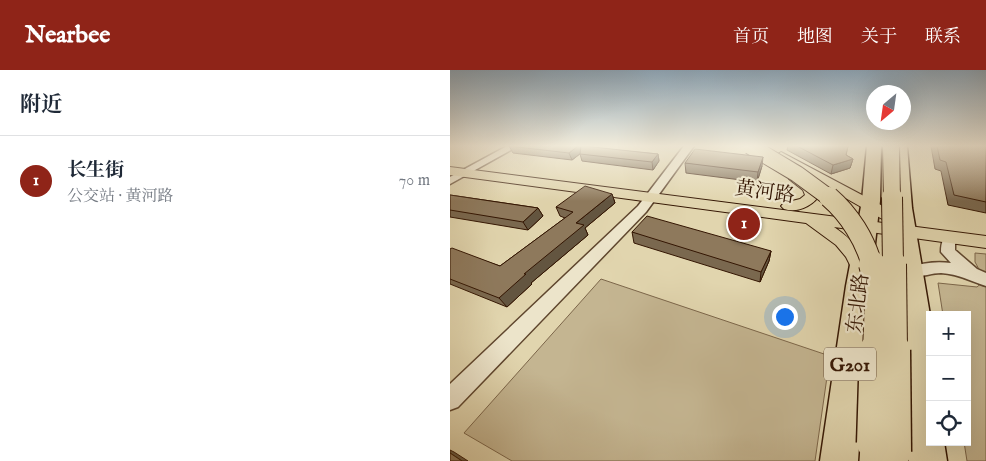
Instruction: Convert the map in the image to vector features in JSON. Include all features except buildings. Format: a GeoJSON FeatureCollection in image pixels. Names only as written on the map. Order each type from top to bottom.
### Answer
{"type":"FeatureCollection","features":[{"type":"Feature","properties":{"kind":"highway"},"geometry":{"type":"LineString","coordinates":[[780,164],[816,186],[847,214],[860,232],[868,248],[875,268],[879,292]]}},
{"type":"Feature","properties":{"kind":"highway","name":"东北路"},"geometry":{"type":"LineString","coordinates":[[839,461],[854,322],[869,210],[873,164]]}},
{"type":"Feature","properties":{"kind":"highway","name":"东北路"},"geometry":{"type":"LineString","coordinates":[[882,164],[879,292],[893,456]]}},
{"type":"Feature","properties":{"kind":"highway","name":"东北路"},"geometry":{"type":"LineString","coordinates":[[891,164],[893,456]]}},
{"type":"Feature","properties":{"kind":"highway"},"geometry":{"type":"LineString","coordinates":[[893,456],[924,400],[912,272],[903,219],[901,164]]}},
{"type":"Feature","properties":{"kind":"highway"},"geometry":{"type":"LineString","coordinates":[[869,210],[903,219]]}},
{"type":"Feature","properties":{"kind":"highway"},"geometry":{"type":"LineString","coordinates":[[854,322],[920,343]]}},
{"type":"Feature","properties":{"kind":"highway"},"geometry":{"type":"LineString","coordinates":[[849,373],[924,400]]}},
{"type":"Feature","properties":{"kind":"main road","name":"黄河路"},"geometry":{"type":"LineString","coordinates":[[454,164],[472,170]]}},
{"type":"Feature","properties":{"kind":"main road"},"geometry":{"type":"LineString","coordinates":[[772,164],[808,186],[812,191],[809,200],[798,205],[792,211],[840,238],[856,256],[861,268]]}},
{"type":"Feature","properties":{"kind":"main road"},"geometry":{"type":"LineString","coordinates":[[795,164],[845,192],[869,210]]}},
{"type":"Feature","properties":{"kind":"main road","name":"黄河路"},"geometry":{"type":"LineString","coordinates":[[450,171],[472,170],[792,211],[869,210],[903,219],[954,238],[986,242]]}},
{"type":"Feature","properties":{"kind":"main road"},"geometry":{"type":"LineString","coordinates":[[808,186],[823,180]]}},
{"type":"Feature","properties":{"kind":"main road","name":"黄河路"},"geometry":{"type":"LineString","coordinates":[[903,219],[986,231]]}},
{"type":"Feature","properties":{"kind":"street"},"geometry":{"type":"LineString","coordinates":[[450,181],[482,164]]}},
{"type":"Feature","properties":{"kind":"street"},"geometry":{"type":"LineString","coordinates":[[450,399],[656,193],[676,164]]}},
{"type":"Feature","properties":{"kind":"street"},"geometry":{"type":"LineString","coordinates":[[954,238],[948,242],[948,252],[979,277]]}},
{"type":"Feature","properties":{"kind":"street"},"geometry":{"type":"LineString","coordinates":[[912,272],[938,266],[979,277]]}},
{"type":"Feature","properties":{"kind":"shaded area"},"geometry":{"type":"Polygon","coordinates":[[[975,253],[986,254],[986,461],[967,461],[965,446],[971,446],[971,311],[942,311],[938,283],[977,287],[985,280],[975,262],[975,253]]]}},
{"type":"Feature","properties":{"kind":"shaded area"},"geometry":{"type":"Polygon","coordinates":[[[601,279],[830,356],[815,461],[512,461],[464,433],[601,279]]]}},
{"type":"Feature","properties":{"kind":"place","name":"长生街"},"geometry":{"type":"Point","coordinates":[744,224]}}]}
